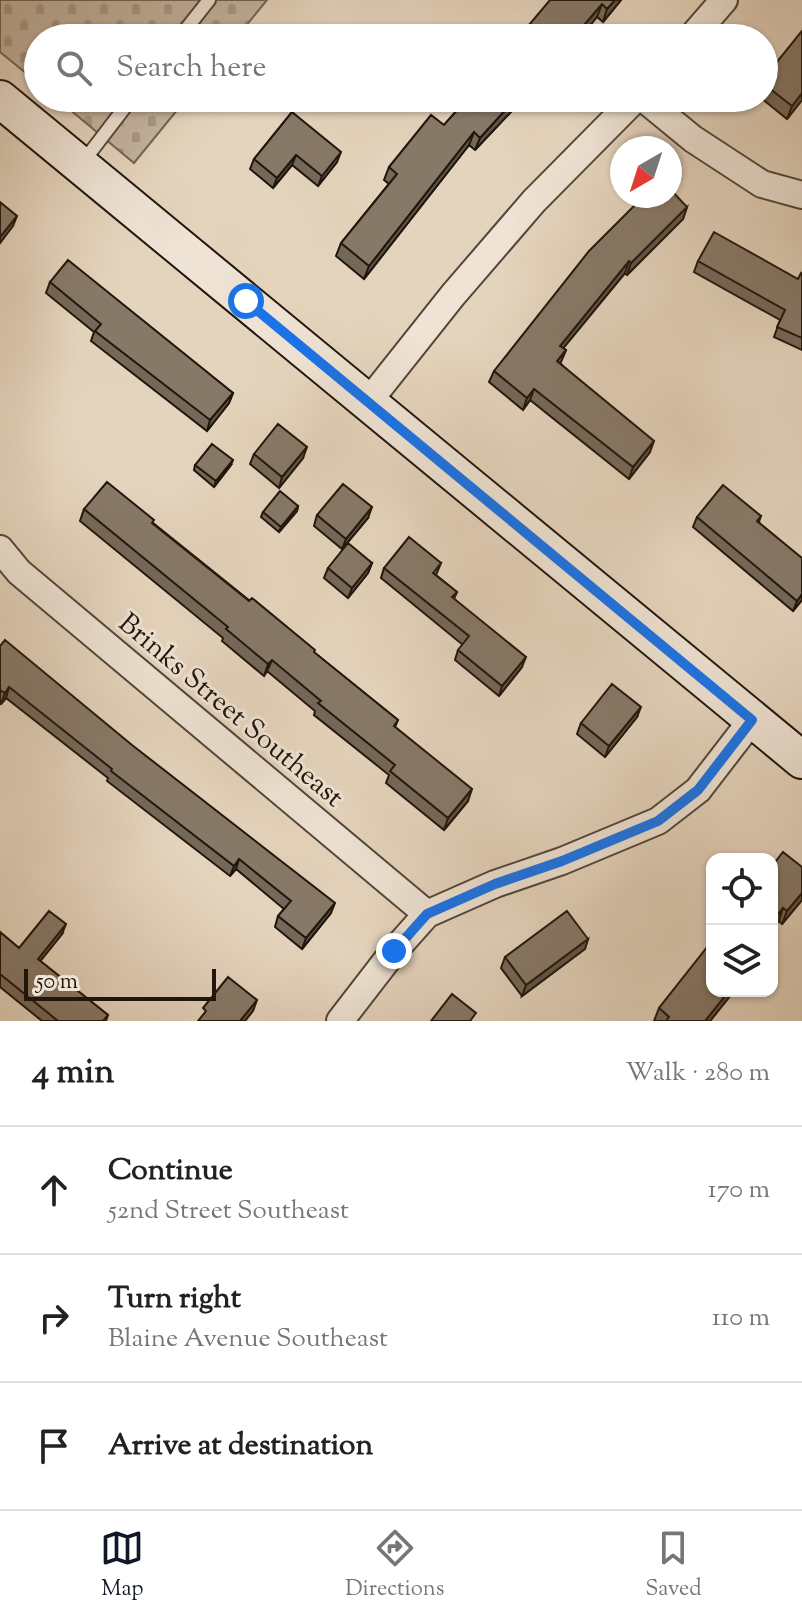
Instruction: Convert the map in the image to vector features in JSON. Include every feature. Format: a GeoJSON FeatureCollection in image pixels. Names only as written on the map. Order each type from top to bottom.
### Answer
{"type":"FeatureCollection","features":[{"type":"Feature","properties":{"kind":"main road"},"geometry":{"type":"LineString","coordinates":[[0,99],[802,760]]}},
{"type":"Feature","properties":{"kind":"street"},"geometry":{"type":"LineString","coordinates":[[703,24],[724,0]]}},
{"type":"Feature","properties":{"kind":"street"},"geometry":{"type":"LineString","coordinates":[[368,402],[453,295],[534,201],[622,112]]}},
{"type":"Feature","properties":{"kind":"street"},"geometry":{"type":"LineString","coordinates":[[660,112],[693,139],[762,184],[802,195]]}},
{"type":"Feature","properties":{"kind":"street","name":"Brinks Street Southeast"},"geometry":{"type":"LineString","coordinates":[[0,549],[19,572],[427,914]]}},
{"type":"Feature","properties":{"kind":"street"},"geometry":{"type":"LineString","coordinates":[[340,1021],[427,914],[495,884],[562,861],[658,821],[698,790],[752,720]]}},
{"type":"Feature","properties":{"kind":"lane"},"geometry":{"type":"LineString","coordinates":[[190,24],[209,0]]}},
{"type":"Feature","properties":{"kind":"lane"},"geometry":{"type":"LineString","coordinates":[[80,165],[121,112]]}},
{"type":"Feature","properties":{"kind":"green space"},"geometry":{"type":"Polygon","coordinates":[[[0,0],[267,0],[247,24],[24,24],[24,72],[0,52],[0,0]]]}},
{"type":"Feature","properties":{"kind":"green space"},"geometry":{"type":"Polygon","coordinates":[[[73,112],[176,112],[134,163],[73,112]]]}},
{"type":"Feature","properties":{"kind":"building"},"geometry":{"type":"Polygon","coordinates":[[[550,0],[615,0],[607,9],[602,4],[585,24],[530,24],[550,0]]]}},
{"type":"Feature","properties":{"kind":"building"},"geometry":{"type":"Polygon","coordinates":[[[802,31],[802,93],[792,106],[778,95],[778,61],[802,31]]]}},
{"type":"Feature","properties":{"kind":"building"},"geometry":{"type":"Polygon","coordinates":[[[292,112],[341,152],[322,176],[296,155],[277,178],[254,159],[292,112]]]}},
{"type":"Feature","properties":{"kind":"building"},"geometry":{"type":"Polygon","coordinates":[[[456,112],[503,112],[480,138],[474,132],[369,266],[341,243],[397,174],[389,167],[431,115],[444,125],[456,112]]]}},
{"type":"Feature","properties":{"kind":"building"},"geometry":{"type":"Polygon","coordinates":[[[0,202],[17,216],[0,237],[0,202]]]}},
{"type":"Feature","properties":{"kind":"building"},"geometry":{"type":"Polygon","coordinates":[[[682,202],[687,207],[631,263],[629,261],[560,346],[566,350],[557,361],[654,441],[633,467],[534,389],[527,398],[494,371],[589,251],[632,208],[682,208],[682,202]]]}},
{"type":"Feature","properties":{"kind":"building"},"geometry":{"type":"Polygon","coordinates":[[[714,232],[798,279],[802,274],[802,338],[777,327],[785,310],[698,261],[714,232]]]}},
{"type":"Feature","properties":{"kind":"building"},"geometry":{"type":"Polygon","coordinates":[[[68,260],[233,393],[210,420],[95,331],[101,324],[50,282],[68,260]]]}},
{"type":"Feature","properties":{"kind":"building"},"geometry":{"type":"Polygon","coordinates":[[[278,424],[307,447],[282,477],[254,454],[278,424]]]}},
{"type":"Feature","properties":{"kind":"building"},"geometry":{"type":"Polygon","coordinates":[[[212,444],[233,460],[216,481],[195,465],[212,444]]]}},
{"type":"Feature","properties":{"kind":"building"},"geometry":{"type":"Polygon","coordinates":[[[107,482],[154,520],[152,523],[315,650],[398,720],[394,726],[472,789],[448,818],[390,771],[395,765],[318,703],[321,701],[272,660],[268,664],[226,629],[228,627],[84,509],[107,482]]]}},
{"type":"Feature","properties":{"kind":"building"},"geometry":{"type":"Polygon","coordinates":[[[343,484],[372,507],[346,539],[317,515],[343,484]]]}},
{"type":"Feature","properties":{"kind":"building"},"geometry":{"type":"Polygon","coordinates":[[[723,485],[761,516],[757,521],[802,558],[802,594],[797,601],[697,517],[723,485]]]}},
{"type":"Feature","properties":{"kind":"building"},"geometry":{"type":"Polygon","coordinates":[[[280,491],[298,506],[281,527],[263,512],[280,491]]]}},
{"type":"Feature","properties":{"kind":"building"},"geometry":{"type":"Polygon","coordinates":[[[409,537],[441,563],[433,573],[457,592],[452,597],[526,657],[502,686],[458,650],[469,636],[384,568],[409,537]]]}},
{"type":"Feature","properties":{"kind":"building"},"geometry":{"type":"Polygon","coordinates":[[[348,543],[372,563],[352,588],[328,568],[348,543]]]}},
{"type":"Feature","properties":{"kind":"building"},"geometry":{"type":"Polygon","coordinates":[[[5,640],[132,745],[335,903],[306,938],[278,916],[291,901],[239,859],[234,866],[9,687],[5,693],[0,690],[0,646],[5,640]]]}},
{"type":"Feature","properties":{"kind":"building"},"geometry":{"type":"Polygon","coordinates":[[[612,684],[641,707],[609,746],[581,723],[612,684]]]}},
{"type":"Feature","properties":{"kind":"building"},"geometry":{"type":"Polygon","coordinates":[[[783,852],[802,867],[802,893],[787,911],[783,908],[778,914],[778,858],[783,852]]]}},
{"type":"Feature","properties":{"kind":"building"},"geometry":{"type":"Polygon","coordinates":[[[49,911],[66,924],[38,959],[108,1015],[103,1021],[58,1021],[0,974],[0,932],[19,948],[49,911]]]}},
{"type":"Feature","properties":{"kind":"building"},"geometry":{"type":"Polygon","coordinates":[[[567,911],[588,939],[526,985],[505,957],[567,911]]]}},
{"type":"Feature","properties":{"kind":"building"},"geometry":{"type":"Polygon","coordinates":[[[706,949],[706,997],[724,997],[705,1021],[666,1021],[669,1017],[659,1008],[706,949]]]}},
{"type":"Feature","properties":{"kind":"building"},"geometry":{"type":"Polygon","coordinates":[[[228,977],[257,1000],[240,1021],[198,1021],[206,1011],[203,1008],[228,977]]]}},
{"type":"Feature","properties":{"kind":"building"},"geometry":{"type":"Polygon","coordinates":[[[452,994],[476,1013],[470,1021],[431,1021],[452,994]]]}},
{"type":"Feature","properties":{"kind":"route"},"geometry":{"type":"LineString","coordinates":[[246,301],[752,720],[698,790],[658,821],[562,861],[495,884],[427,914],[394,951]]}}]}
